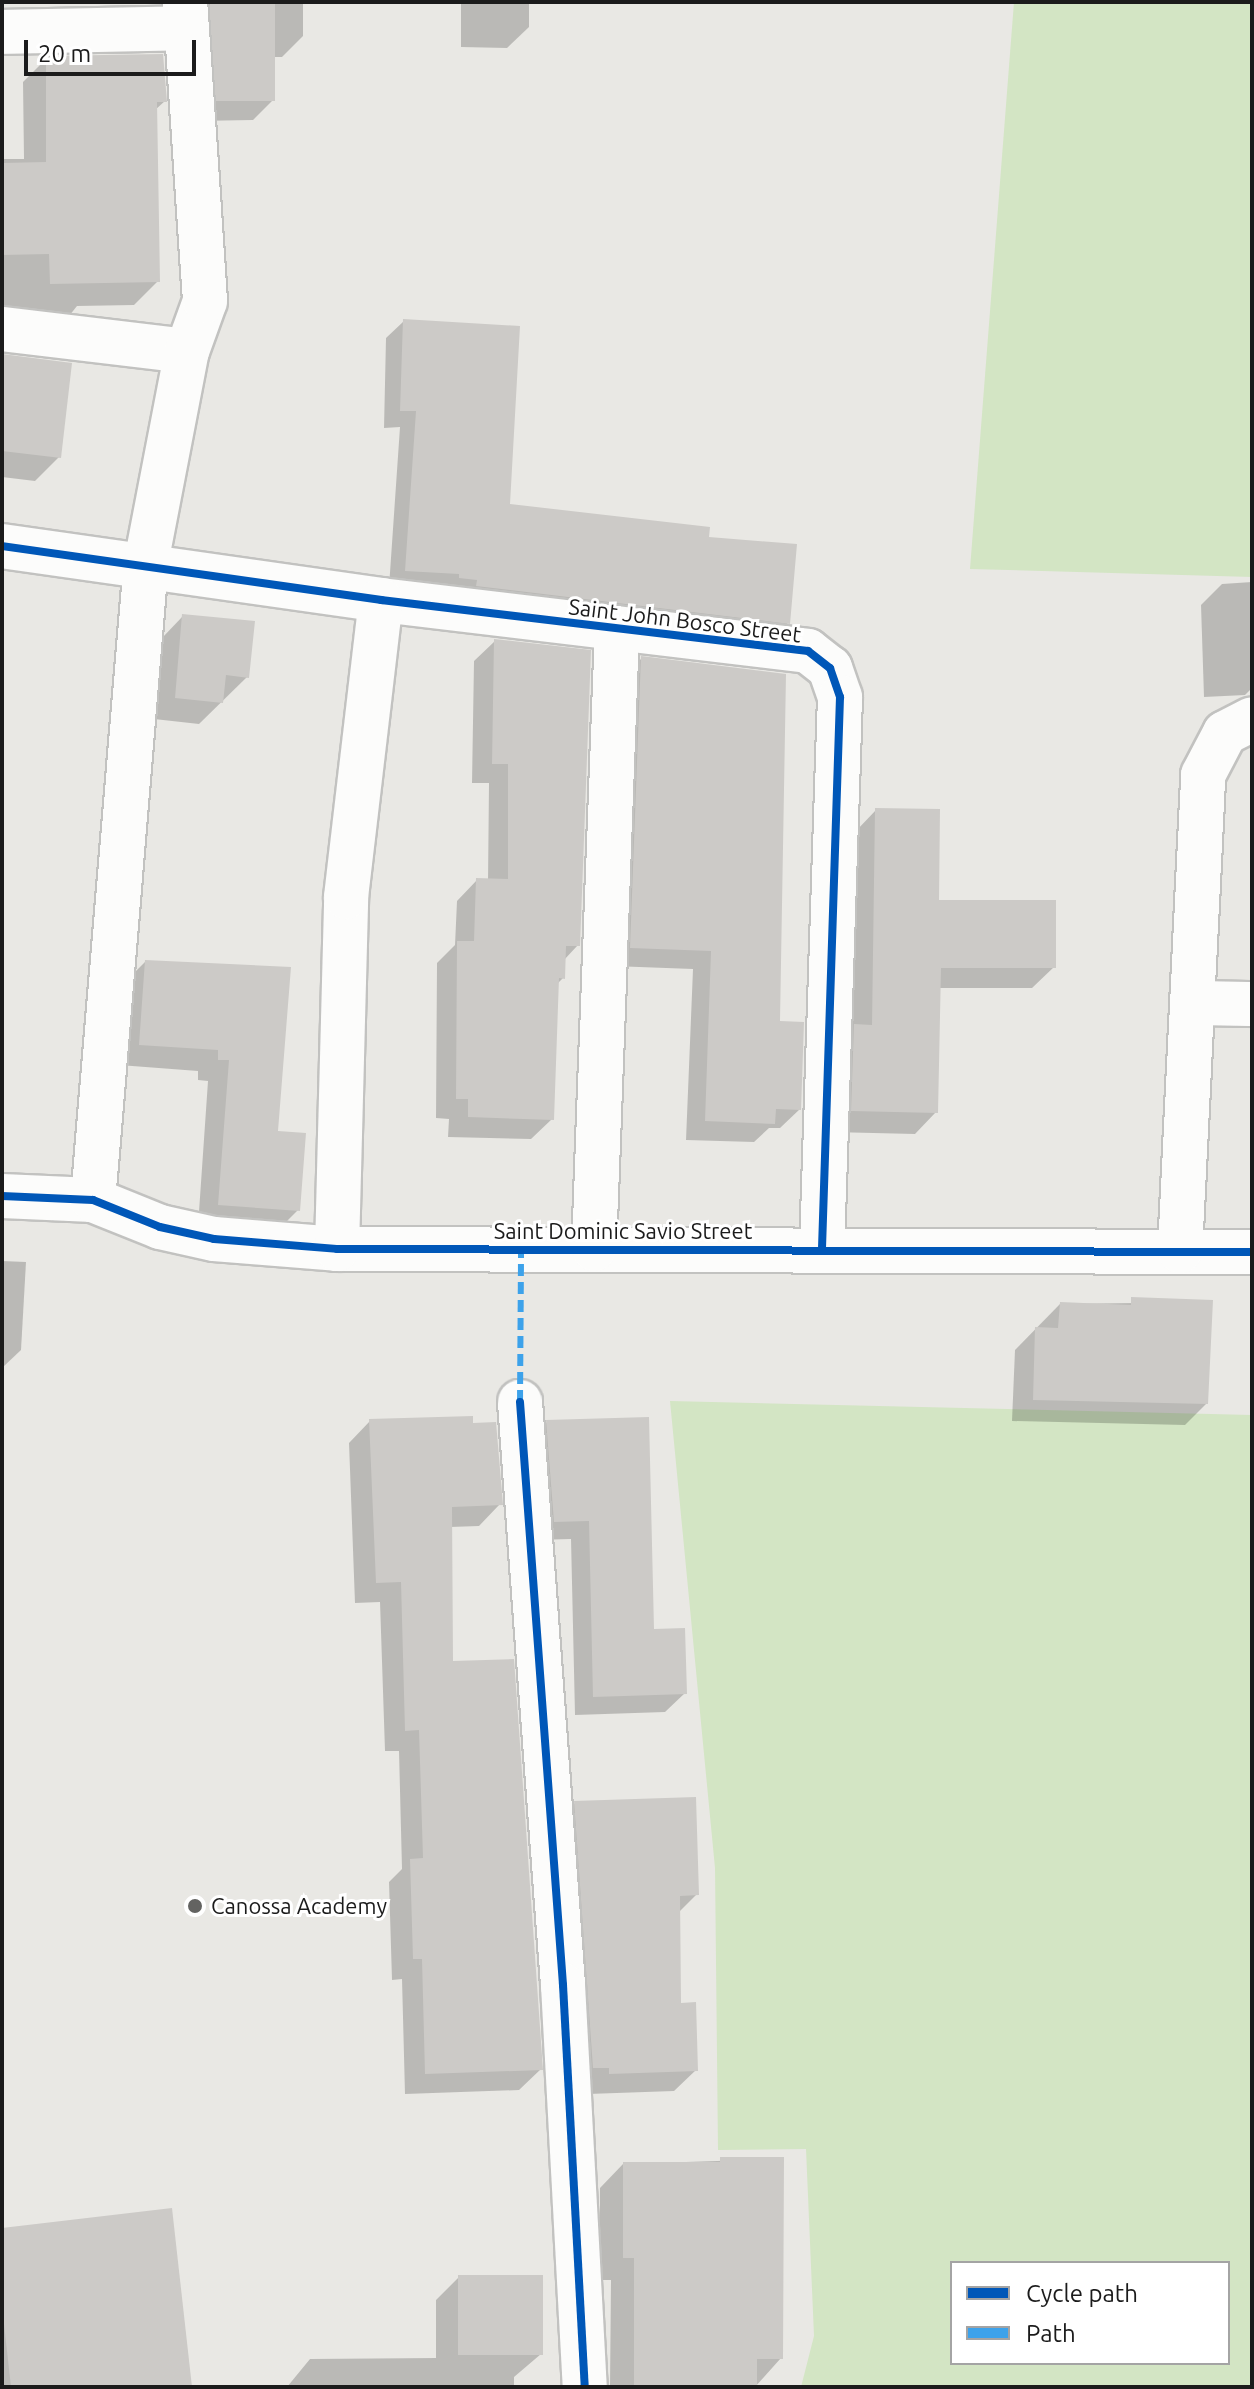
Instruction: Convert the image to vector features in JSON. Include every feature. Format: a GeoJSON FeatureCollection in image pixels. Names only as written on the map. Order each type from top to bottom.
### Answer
{"type":"FeatureCollection","features":[{"type":"Feature","properties":{"kind":"street"},"geometry":{"type":"LineString","coordinates":[[2,32],[186,15],[205,301],[187,351],[146,563],[93,1200]]}},
{"type":"Feature","properties":{"kind":"street"},"geometry":{"type":"LineString","coordinates":[[2,329],[187,351]]}},
{"type":"Feature","properties":{"kind":"street","name":"Saint John Bosco Street"},"geometry":{"type":"LineString","coordinates":[[2,546],[146,563],[381,600],[808,651],[837,680],[840,713],[822,1247]]}},
{"type":"Feature","properties":{"kind":"street"},"geometry":{"type":"LineString","coordinates":[[337,1249],[346,897],[381,600]]}},
{"type":"Feature","properties":{"kind":"street"},"geometry":{"type":"LineString","coordinates":[[594,1249],[617,630]]}},
{"type":"Feature","properties":{"kind":"street"},"geometry":{"type":"LineString","coordinates":[[1180,1251],[1195,1003],[1203,775],[1225,733],[1252,719]]}},
{"type":"Feature","properties":{"kind":"street"},"geometry":{"type":"LineString","coordinates":[[1195,1003],[1252,1004]]}},
{"type":"Feature","properties":{"kind":"street","name":"Saint Dominic Savio Street"},"geometry":{"type":"LineString","coordinates":[[2,1196],[93,1200],[190,1235],[337,1249],[822,1247],[1252,1252]]}},
{"type":"Feature","properties":{"kind":"street"},"geometry":{"type":"LineString","coordinates":[[520,1402],[563,1985],[585,2387]]}},
{"type":"Feature","properties":{"kind":"green space"},"geometry":{"type":"Polygon","coordinates":[[[1014,2],[1252,2],[1252,577],[970,569],[1014,2]]]}},
{"type":"Feature","properties":{"kind":"green space"},"geometry":{"type":"Polygon","coordinates":[[[670,1401],[1252,1415],[1252,2387],[801,2387],[814,2336],[806,2149],[718,2150],[715,1868],[670,1401]]]}},
{"type":"Feature","properties":{"kind":"building"},"geometry":{"type":"Polygon","coordinates":[[[210,2],[275,2],[275,101],[210,101],[210,2]]]}},
{"type":"Feature","properties":{"kind":"building"},"geometry":{"type":"Polygon","coordinates":[[[163,54],[167,102],[157,102],[160,282],[50,284],[49,254],[2,255],[2,163],[46,162],[46,56],[163,54]]]}},
{"type":"Feature","properties":{"kind":"building"},"geometry":{"type":"Polygon","coordinates":[[[403,319],[520,326],[510,504],[710,527],[709,537],[797,544],[790,624],[476,586],[477,580],[459,578],[459,574],[405,571],[416,411],[400,411],[403,319]]]}},
{"type":"Feature","properties":{"kind":"building"},"geometry":{"type":"Polygon","coordinates":[[[2,354],[72,363],[61,458],[2,451],[2,354]]]}},
{"type":"Feature","properties":{"kind":"building"},"geometry":{"type":"Polygon","coordinates":[[[182,614],[255,621],[249,678],[226,675],[223,703],[175,698],[182,614]]]}},
{"type":"Feature","properties":{"kind":"building"},"geometry":{"type":"Polygon","coordinates":[[[494,639],[591,650],[580,946],[566,946],[565,979],[559,978],[554,1120],[468,1117],[468,1099],[456,1099],[457,941],[474,941],[476,878],[508,879],[508,764],[492,764],[494,639]]]}},
{"type":"Feature","properties":{"kind":"building"},"geometry":{"type":"Polygon","coordinates":[[[641,656],[786,674],[780,1021],[804,1022],[801,1110],[776,1109],[775,1124],[705,1121],[711,951],[630,948],[641,656]]]}},
{"type":"Feature","properties":{"kind":"building"},"geometry":{"type":"Polygon","coordinates":[[[875,808],[940,809],[939,900],[1056,900],[1056,968],[941,968],[938,1113],[851,1111],[854,1024],[872,1025],[875,808]]]}},
{"type":"Feature","properties":{"kind":"building"},"geometry":{"type":"Polygon","coordinates":[[[145,960],[291,967],[278,1131],[306,1133],[300,1211],[218,1205],[229,1060],[218,1060],[218,1050],[139,1045],[145,960]]]}},
{"type":"Feature","properties":{"kind":"building"},"geometry":{"type":"Polygon","coordinates":[[[1131,1297],[1213,1300],[1208,1404],[1033,1400],[1035,1327],[1058,1328],[1060,1302],[1131,1305],[1131,1297]]]}},
{"type":"Feature","properties":{"kind":"building"},"geometry":{"type":"Polygon","coordinates":[[[473,1416],[473,1423],[496,1422],[503,1505],[452,1507],[453,1661],[514,1659],[543,2070],[425,2074],[422,1959],[413,1959],[410,1859],[423,1858],[419,1730],[405,1731],[401,1582],[376,1583],[369,1419],[473,1416]]]}},
{"type":"Feature","properties":{"kind":"building"},"geometry":{"type":"Polygon","coordinates":[[[649,1417],[654,1629],[685,1628],[687,1694],[593,1697],[589,1521],[554,1522],[546,1420],[649,1417]]]}},
{"type":"Feature","properties":{"kind":"building"},"geometry":{"type":"Polygon","coordinates":[[[696,1797],[699,1895],[680,1896],[681,2003],[696,2002],[698,2071],[609,2074],[609,2068],[593,2068],[574,1801],[696,1797]]]}},
{"type":"Feature","properties":{"kind":"building"},"geometry":{"type":"Polygon","coordinates":[[[720,2157],[784,2157],[783,2359],[757,2359],[757,2387],[634,2387],[634,2258],[623,2258],[623,2162],[720,2162],[720,2157]]]}},
{"type":"Feature","properties":{"kind":"building"},"geometry":{"type":"Polygon","coordinates":[[[172,2208],[192,2387],[11,2387],[2,2306],[2,2228],[172,2208]]]}},
{"type":"Feature","properties":{"kind":"building"},"geometry":{"type":"Polygon","coordinates":[[[458,2275],[543,2275],[543,2355],[458,2355],[458,2275]]]}},
{"type":"Feature","properties":{"kind":"marked path"},"geometry":{"type":"LineString","coordinates":[[520,1402],[521,1250]]}},
{"type":"Feature","properties":{"kind":"cycle path"},"geometry":{"type":"LineString","coordinates":[[2,546],[381,600],[808,651],[830,668],[840,697],[822,1247]]}},
{"type":"Feature","properties":{"kind":"cycle path"},"geometry":{"type":"LineString","coordinates":[[2,1196],[93,1200],[160,1227],[214,1239],[337,1249],[1252,1252]]}},
{"type":"Feature","properties":{"kind":"cycle path"},"geometry":{"type":"LineString","coordinates":[[520,1402],[563,1985],[585,2387]]}},
{"type":"Feature","properties":{"kind":"place","name":"Canossa Academy"},"geometry":{"type":"Point","coordinates":[195,1906]}}]}
